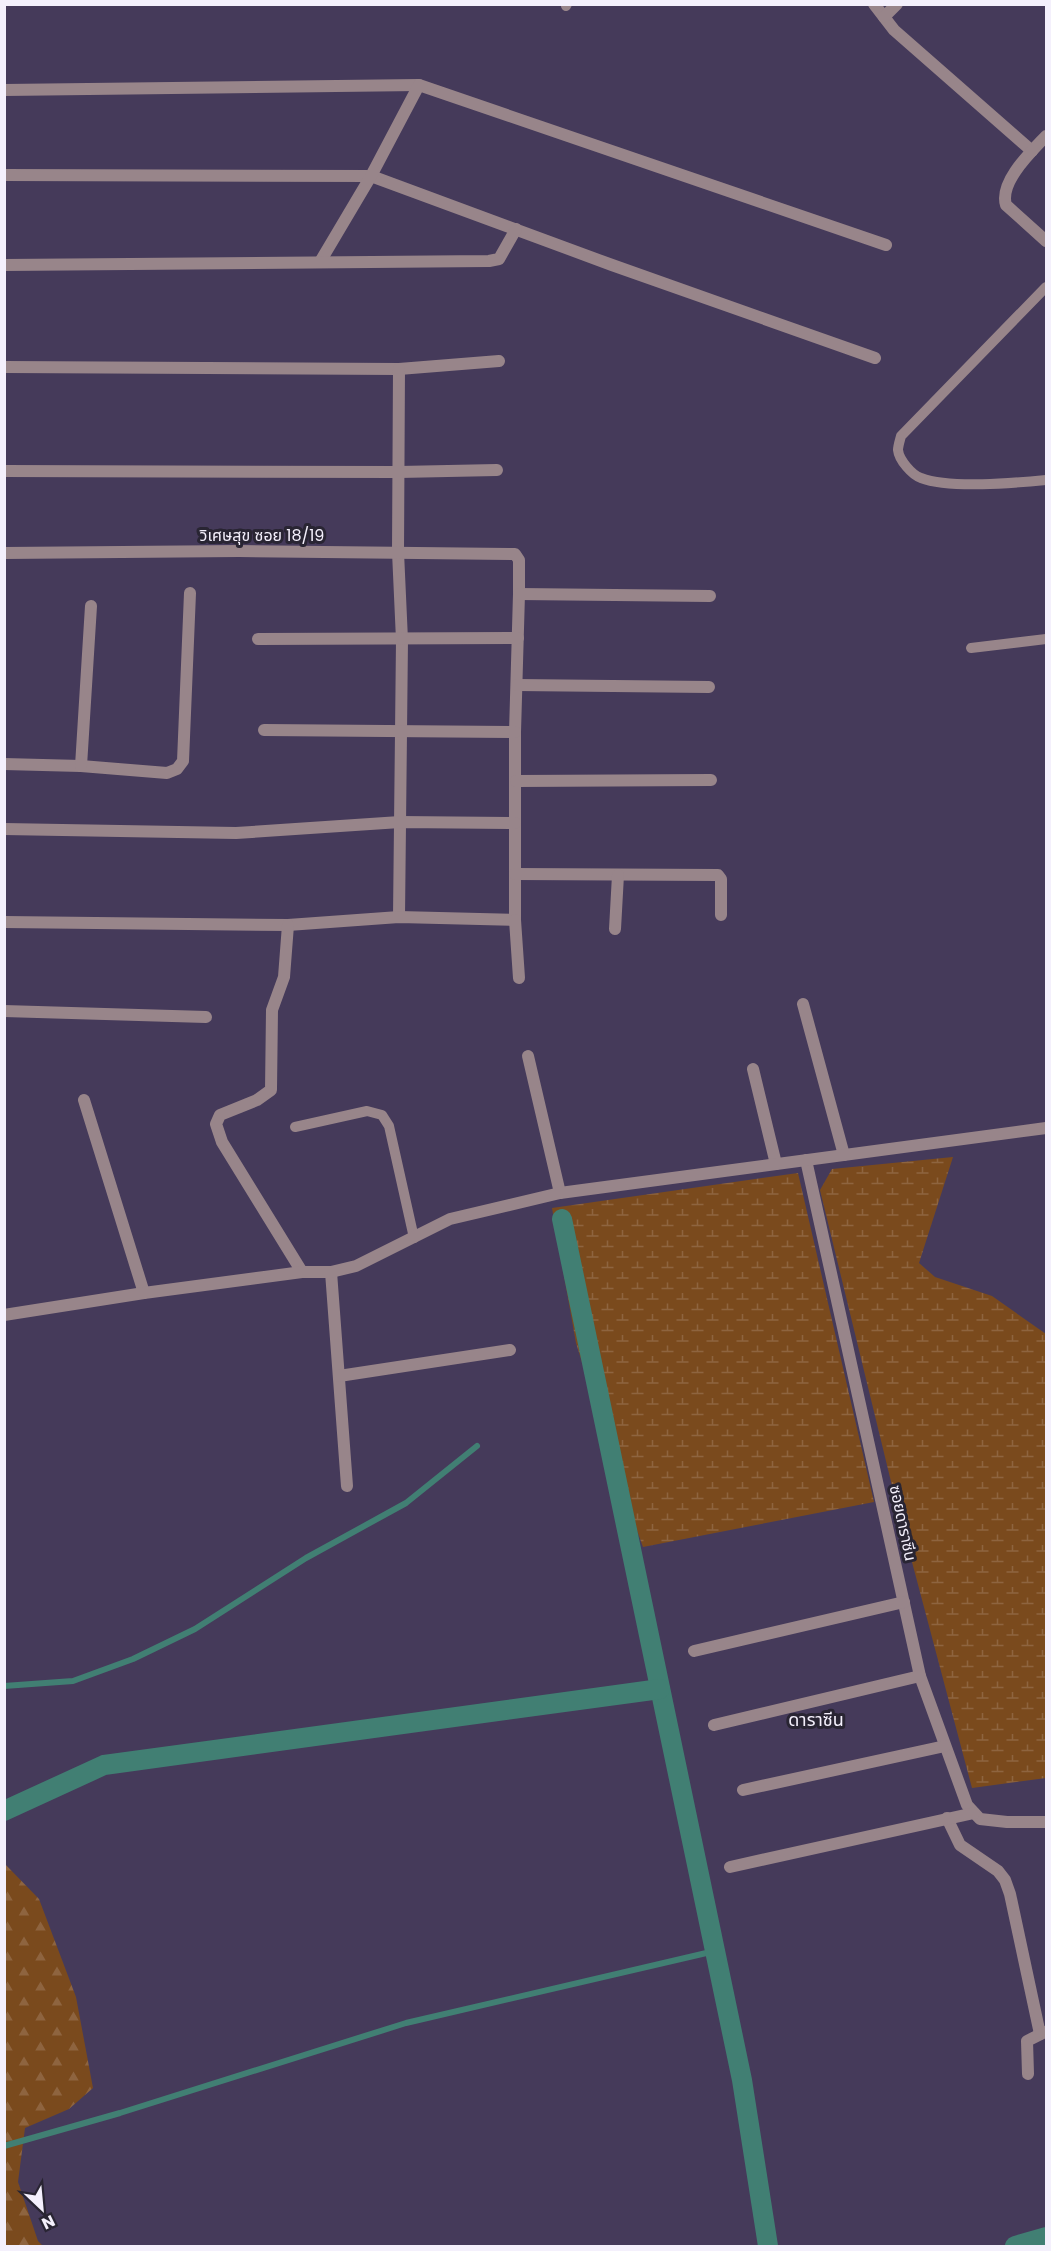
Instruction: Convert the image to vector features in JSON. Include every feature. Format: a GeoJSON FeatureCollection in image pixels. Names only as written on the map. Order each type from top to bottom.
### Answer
{"type":"FeatureCollection","features":[{"type":"Feature","properties":{"kind":"street"},"geometry":{"type":"LineString","coordinates":[[874,4],[894,30],[1032,151]]}},
{"type":"Feature","properties":{"kind":"street"},"geometry":{"type":"LineString","coordinates":[[884,17],[897,4]]}},
{"type":"Feature","properties":{"kind":"street"},"geometry":{"type":"LineString","coordinates":[[320,262],[371,176],[418,85]]}},
{"type":"Feature","properties":{"kind":"street"},"geometry":{"type":"LineString","coordinates":[[4,90],[418,85],[886,244]]}},
{"type":"Feature","properties":{"kind":"street"},"geometry":{"type":"LineString","coordinates":[[1047,136],[1032,151],[1007,184],[1004,197],[1006,205],[1047,241]]}},
{"type":"Feature","properties":{"kind":"street"},"geometry":{"type":"LineString","coordinates":[[4,175],[371,176],[875,358]]}},
{"type":"Feature","properties":{"kind":"street"},"geometry":{"type":"LineString","coordinates":[[4,265],[489,261],[499,259],[516,230]]}},
{"type":"Feature","properties":{"kind":"street"},"geometry":{"type":"LineString","coordinates":[[4,367],[399,369],[499,361]]}},
{"type":"Feature","properties":{"kind":"street"},"geometry":{"type":"LineString","coordinates":[[399,369],[398,552],[402,640],[399,917]]}},
{"type":"Feature","properties":{"kind":"street"},"geometry":{"type":"LineString","coordinates":[[4,471],[399,472],[497,470]]}},
{"type":"Feature","properties":{"kind":"street","name":"วิเศษสุข ซอย 18/19"},"geometry":{"type":"LineString","coordinates":[[4,553],[492,553],[519,556],[519,594]]}},
{"type":"Feature","properties":{"kind":"street"},"geometry":{"type":"LineString","coordinates":[[4,764],[81,766],[167,773],[177,769],[183,761],[190,592]]}},
{"type":"Feature","properties":{"kind":"street"},"geometry":{"type":"LineString","coordinates":[[519,978],[515,920],[515,732],[519,594],[710,596]]}},
{"type":"Feature","properties":{"kind":"street"},"geometry":{"type":"LineString","coordinates":[[81,766],[91,606]]}},
{"type":"Feature","properties":{"kind":"street"},"geometry":{"type":"LineString","coordinates":[[258,639],[518,638]]}},
{"type":"Feature","properties":{"kind":"street"},"geometry":{"type":"LineString","coordinates":[[517,685],[709,687]]}},
{"type":"Feature","properties":{"kind":"street"},"geometry":{"type":"LineString","coordinates":[[264,730],[515,732]]}},
{"type":"Feature","properties":{"kind":"street"},"geometry":{"type":"LineString","coordinates":[[516,781],[711,780]]}},
{"type":"Feature","properties":{"kind":"street"},"geometry":{"type":"LineString","coordinates":[[4,830],[237,833],[400,822],[515,824]]}},
{"type":"Feature","properties":{"kind":"street"},"geometry":{"type":"LineString","coordinates":[[515,874],[718,875],[721,879],[721,915]]}},
{"type":"Feature","properties":{"kind":"street"},"geometry":{"type":"LineString","coordinates":[[615,929],[618,875]]}},
{"type":"Feature","properties":{"kind":"street"},"geometry":{"type":"LineString","coordinates":[[4,922],[288,925],[399,917],[515,920]]}},
{"type":"Feature","properties":{"kind":"street"},"geometry":{"type":"LineString","coordinates":[[288,925],[284,977],[272,1010],[271,1090],[257,1100],[220,1115],[216,1124],[222,1142],[302,1272]]}},
{"type":"Feature","properties":{"kind":"street"},"geometry":{"type":"LineString","coordinates":[[803,1004],[844,1155]]}},
{"type":"Feature","properties":{"kind":"street"},"geometry":{"type":"LineString","coordinates":[[4,1011],[206,1017]]}},
{"type":"Feature","properties":{"kind":"street"},"geometry":{"type":"LineString","coordinates":[[528,1056],[560,1192]]}},
{"type":"Feature","properties":{"kind":"street"},"geometry":{"type":"LineString","coordinates":[[753,1069],[776,1164]]}},
{"type":"Feature","properties":{"kind":"street"},"geometry":{"type":"LineString","coordinates":[[84,1100],[144,1293]]}},
{"type":"Feature","properties":{"kind":"street"},"geometry":{"type":"LineString","coordinates":[[4,1315],[302,1272],[331,1272],[356,1266],[450,1219],[560,1192],[1047,1128]]}},
{"type":"Feature","properties":{"kind":"street","name":"ซอยดาราซีน"},"geometry":{"type":"LineString","coordinates":[[807,1160],[920,1676],[967,1805],[974,1813]]}},
{"type":"Feature","properties":{"kind":"street"},"geometry":{"type":"LineString","coordinates":[[331,1272],[347,1486]]}},
{"type":"Feature","properties":{"kind":"street"},"geometry":{"type":"LineString","coordinates":[[339,1376],[510,1350]]}},
{"type":"Feature","properties":{"kind":"street"},"geometry":{"type":"LineString","coordinates":[[693,1651],[904,1602]]}},
{"type":"Feature","properties":{"kind":"street"},"geometry":{"type":"LineString","coordinates":[[714,1725],[920,1676]]}},
{"type":"Feature","properties":{"kind":"street"},"geometry":{"type":"LineString","coordinates":[[743,1790],[945,1746]]}},
{"type":"Feature","properties":{"kind":"street"},"geometry":{"type":"LineString","coordinates":[[730,1867],[974,1813],[980,1819],[1047,1822]]}},
{"type":"Feature","properties":{"kind":"street"},"geometry":{"type":"LineString","coordinates":[[947,1818],[960,1845],[989,1863],[1005,1880],[1010,1894],[1043,2033],[1027,2041],[1028,2074]]}},
{"type":"Feature","properties":{"kind":"lane"},"geometry":{"type":"LineString","coordinates":[[1047,287],[901,436],[898,451],[904,464],[919,478],[942,482],[1000,484],[1047,480]]}},
{"type":"Feature","properties":{"kind":"lane"},"geometry":{"type":"LineString","coordinates":[[971,648],[1047,639]]}},
{"type":"Feature","properties":{"kind":"lane"},"geometry":{"type":"LineString","coordinates":[[295,1127],[367,1112],[382,1115],[390,1126],[414,1238]]}},
{"type":"Feature","properties":{"kind":"green space"},"geometry":{"type":"Polygon","coordinates":[[[953,1157],[919,1263],[935,1277],[992,1296],[1046,1334],[1046,1778],[972,1788],[895,1498],[820,1190],[832,1169],[953,1157]]]}},
{"type":"Feature","properties":{"kind":"green space"},"geometry":{"type":"Polygon","coordinates":[[[798,1173],[874,1502],[643,1547],[618,1478],[576,1343],[552,1208],[798,1173]]]}},
{"type":"Feature","properties":{"kind":"green space"},"geometry":{"type":"Polygon","coordinates":[[[4,1863],[39,1899],[76,1997],[93,2088],[69,2109],[25,2128],[18,2182],[38,2241],[43,2246],[5,2246],[4,1863]]]}},
{"type":"Feature","properties":{"kind":"waterway"},"geometry":{"type":"LineString","coordinates":[[562,1219],[742,2080],[768,2246]]}},
{"type":"Feature","properties":{"kind":"waterway"},"geometry":{"type":"LineString","coordinates":[[4,1686],[73,1681],[133,1659],[195,1629],[306,1558],[406,1503],[477,1446]]}},
{"type":"Feature","properties":{"kind":"waterway"},"geometry":{"type":"LineString","coordinates":[[4,1811],[104,1765],[660,1689]]}},
{"type":"Feature","properties":{"kind":"waterway"},"geometry":{"type":"LineString","coordinates":[[4,2146],[120,2113],[406,2023],[715,1951]]}},
{"type":"Feature","properties":{"kind":"waterway"},"geometry":{"type":"LineString","coordinates":[[1015,2246],[1046,2237]]}},
{"type":"Feature","properties":{"kind":"district","name":"ดาราซีน"},"geometry":{"type":"Point","coordinates":[816,1719]}}]}
